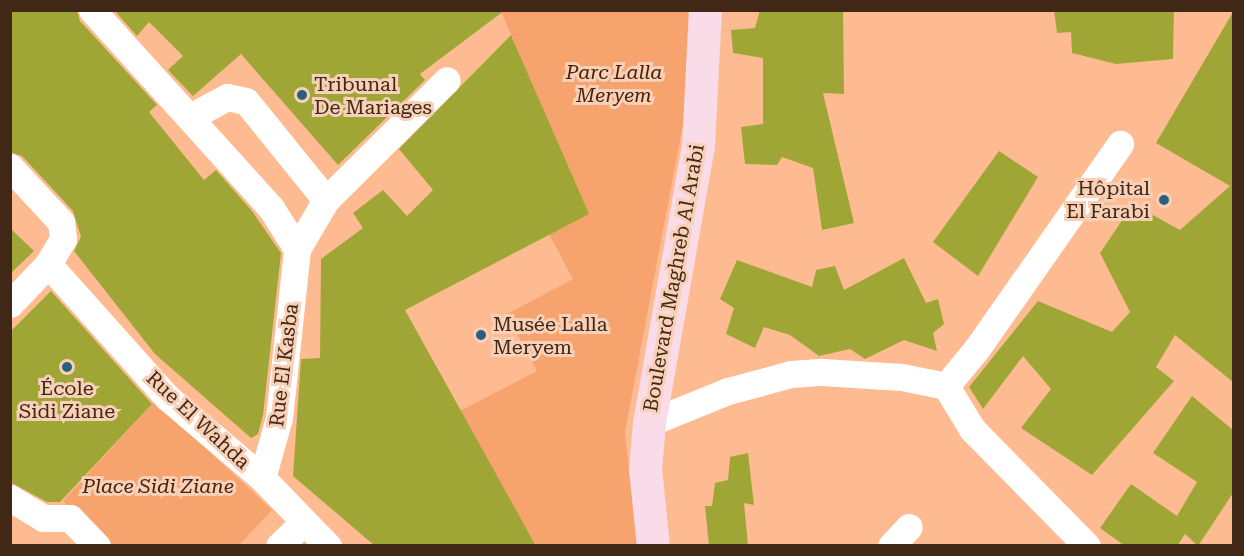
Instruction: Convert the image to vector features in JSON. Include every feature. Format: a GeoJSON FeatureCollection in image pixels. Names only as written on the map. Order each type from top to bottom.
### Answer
{"type":"FeatureCollection","features":[{"type":"Feature","properties":{"kind":"main road","name":"Boulevard Maghreb Al Arabi"},"geometry":{"type":"LineString","coordinates":[[653,546],[645,469],[649,423],[698,146],[705,10]]}},
{"type":"Feature","properties":{"kind":"street"},"geometry":{"type":"LineString","coordinates":[[92,10],[271,208],[297,249],[326,201],[447,81]]}},
{"type":"Feature","properties":{"kind":"street"},"geometry":{"type":"LineString","coordinates":[[190,117],[227,97],[246,101],[326,201]]}},
{"type":"Feature","properties":{"kind":"street"},"geometry":{"type":"LineString","coordinates":[[946,386],[978,347],[1120,144]]}},
{"type":"Feature","properties":{"kind":"street"},"geometry":{"type":"LineString","coordinates":[[10,167],[61,222],[63,239],[48,264],[10,304]]}},
{"type":"Feature","properties":{"kind":"street","name":"Rue El Kasba"},"geometry":{"type":"LineString","coordinates":[[262,478],[274,441],[284,386],[297,249]]}},
{"type":"Feature","properties":{"kind":"street","name":"Rue El Wahda"},"geometry":{"type":"LineString","coordinates":[[48,264],[168,398],[262,478],[303,523],[328,546]]}},
{"type":"Feature","properties":{"kind":"street"},"geometry":{"type":"LineString","coordinates":[[649,423],[728,391],[791,374],[822,372],[902,377],[946,386],[972,429],[1087,546]]}},
{"type":"Feature","properties":{"kind":"street"},"geometry":{"type":"LineString","coordinates":[[10,498],[43,518],[70,518],[97,546]]}},
{"type":"Feature","properties":{"kind":"street"},"geometry":{"type":"LineString","coordinates":[[279,546],[303,523]]}},
{"type":"Feature","properties":{"kind":"green space","name":"Parc Lalla Meryem"},"geometry":{"type":"Polygon","coordinates":[[[501,11],[689,11],[688,98],[625,432],[637,545],[536,545],[458,412],[537,371],[507,314],[573,279],[549,234],[588,214],[501,11]]]}},
{"type":"Feature","properties":{"kind":"green space","name":"Place Sidi Ziane"},"geometry":{"type":"Polygon","coordinates":[[[155,401],[272,510],[239,545],[110,546],[63,501],[155,401]]]}},
{"type":"Feature","properties":{"kind":"building"},"geometry":{"type":"Polygon","coordinates":[[[10,10],[77,10],[80,21],[157,105],[149,112],[204,180],[216,170],[252,211],[281,253],[263,415],[258,434],[251,438],[155,354],[74,251],[81,237],[73,211],[22,156],[10,152],[10,10]]]}},
{"type":"Feature","properties":{"kind":"building"},"geometry":{"type":"Polygon","coordinates":[[[114,10],[505,10],[420,74],[425,80],[338,165],[241,54],[193,96],[168,70],[183,56],[149,22],[137,36],[114,10]]]}},
{"type":"Feature","properties":{"kind":"building"},"geometry":{"type":"Polygon","coordinates":[[[760,10],[843,10],[844,94],[823,93],[854,223],[822,230],[813,168],[782,157],[777,165],[745,164],[741,127],[763,124],[763,58],[733,53],[731,30],[755,28],[760,10]]]}},
{"type":"Feature","properties":{"kind":"building"},"geometry":{"type":"Polygon","coordinates":[[[1054,10],[1174,10],[1173,59],[1116,64],[1072,53],[1071,32],[1057,33],[1054,10]]]}},
{"type":"Feature","properties":{"kind":"building","name":"Hôpital El Farabi"},"geometry":{"type":"Polygon","coordinates":[[[1233,12],[1233,382],[1175,335],[1156,367],[1174,381],[1092,475],[1021,428],[1051,389],[1023,356],[983,409],[969,387],[1038,301],[1112,332],[1130,312],[1100,253],[1133,204],[1180,230],[1230,186],[1156,143],[1233,12]]]}},
{"type":"Feature","properties":{"kind":"building"},"geometry":{"type":"Polygon","coordinates":[[[511,35],[589,214],[405,310],[536,546],[375,546],[293,476],[301,359],[320,358],[321,259],[363,228],[353,213],[383,190],[407,216],[433,190],[399,149],[511,35]]]}},
{"type":"Feature","properties":{"kind":"building"},"geometry":{"type":"Polygon","coordinates":[[[999,151],[1038,177],[978,276],[933,242],[999,151]]]}},
{"type":"Feature","properties":{"kind":"building"},"geometry":{"type":"Polygon","coordinates":[[[10,228],[34,251],[10,274],[10,228]]]}},
{"type":"Feature","properties":{"kind":"building"},"geometry":{"type":"Polygon","coordinates":[[[904,258],[926,303],[938,299],[944,324],[933,333],[937,351],[904,340],[865,359],[850,349],[819,356],[790,335],[764,327],[755,348],[726,334],[734,308],[720,299],[737,260],[812,287],[816,270],[835,266],[844,290],[904,258]]]}},
{"type":"Feature","properties":{"kind":"building","name":"École Sidi Ziane"},"geometry":{"type":"Polygon","coordinates":[[[51,291],[152,404],[60,502],[47,502],[10,482],[10,332],[51,291]]]}},
{"type":"Feature","properties":{"kind":"building"},"geometry":{"type":"Polygon","coordinates":[[[1192,396],[1233,430],[1233,493],[1198,546],[1185,534],[1177,546],[1125,546],[1100,528],[1131,484],[1177,516],[1197,482],[1153,453],[1192,396]]]}},
{"type":"Feature","properties":{"kind":"building"},"geometry":{"type":"Polygon","coordinates":[[[748,453],[754,505],[744,503],[748,546],[709,546],[705,506],[712,506],[715,483],[728,480],[730,457],[748,453]]]}},
{"type":"Feature","properties":{"kind":"place","name":"Tribunal De Mariages"},"geometry":{"type":"Point","coordinates":[302,95]}},
{"type":"Feature","properties":{"kind":"place","name":"Hôpital El Farabi"},"geometry":{"type":"Point","coordinates":[1164,200]}},
{"type":"Feature","properties":{"kind":"place","name":"Musée Lalla Meryem"},"geometry":{"type":"Point","coordinates":[481,335]}},
{"type":"Feature","properties":{"kind":"place","name":"École Sidi Ziane"},"geometry":{"type":"Point","coordinates":[67,367]}}]}
